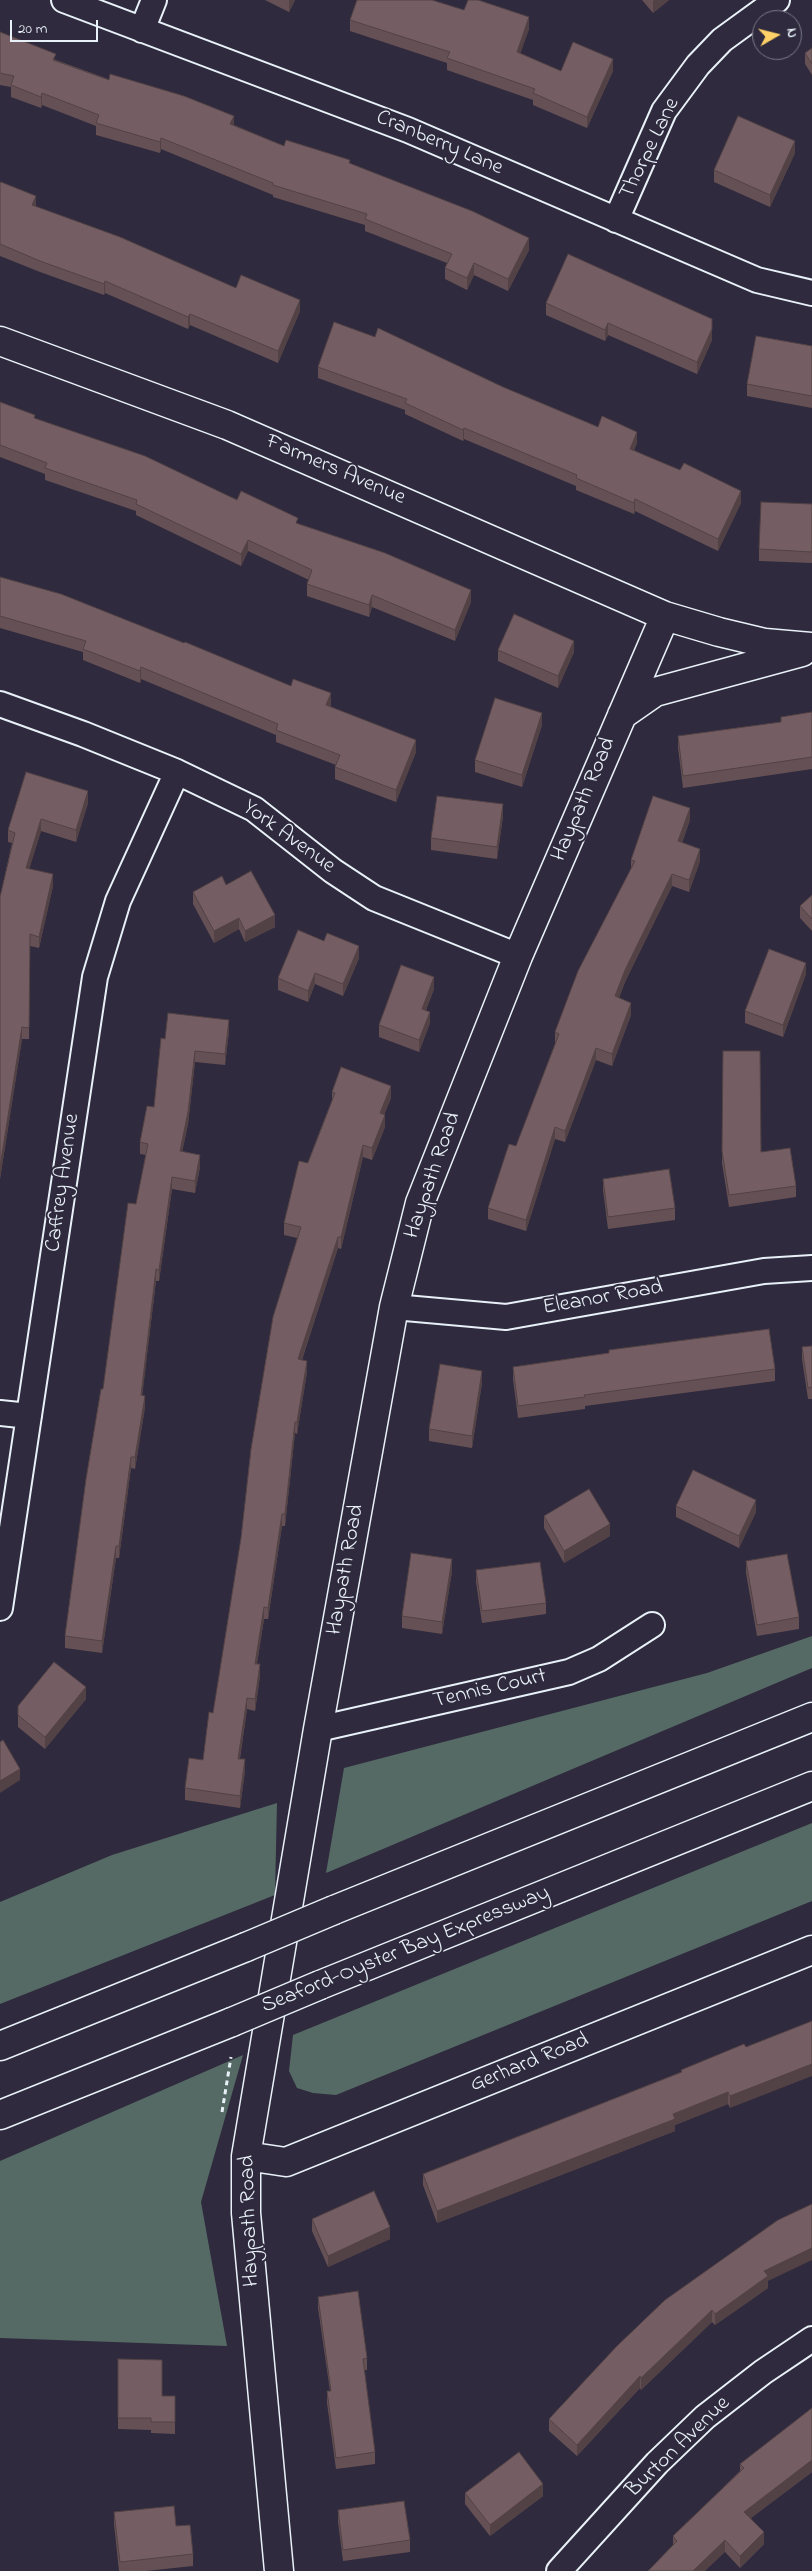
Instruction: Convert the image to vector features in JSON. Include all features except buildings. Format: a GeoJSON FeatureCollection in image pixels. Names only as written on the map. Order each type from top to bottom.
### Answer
{"type":"FeatureCollection","features":[{"type":"Feature","properties":{"kind":"main road","name":"Farmers Avenue"},"geometry":{"type":"LineString","coordinates":[[0,341],[227,425],[665,616],[718,632],[765,643],[812,648]]}},
{"type":"Feature","properties":{"kind":"main road","name":"Haypath Road"},"geometry":{"type":"LineString","coordinates":[[279,2571],[246,2214],[246,2156],[318,1729],[394,1307],[420,1203],[518,956],[665,616]]}},
{"type":"Feature","properties":{"kind":"main road"},"geometry":{"type":"LineString","coordinates":[[621,716],[655,692],[812,648]]}},
{"type":"Feature","properties":{"kind":"main road"},"geometry":{"type":"LineString","coordinates":[[0,2046],[812,1717]]}},
{"type":"Feature","properties":{"kind":"main road","name":"Seaford-Oyster Bay Expressway"},"geometry":{"type":"LineString","coordinates":[[0,2115],[812,1786]]}},
{"type":"Feature","properties":{"kind":"main road","name":"Gerhard Road"},"geometry":{"type":"LineString","coordinates":[[246,2156],[286,2162],[812,1950]]}},
{"type":"Feature","properties":{"kind":"street","name":"Cranberry Lane"},"geometry":{"type":"LineString","coordinates":[[64,0],[408,130],[757,280],[812,293]]}},
{"type":"Feature","properties":{"kind":"street"},"geometry":{"type":"LineString","coordinates":[[142,30],[154,0]]}},
{"type":"Feature","properties":{"kind":"street","name":"Thorpe Lane"},"geometry":{"type":"LineString","coordinates":[[616,220],[664,111],[698,65],[722,40],[777,0]]}},
{"type":"Feature","properties":{"kind":"street","name":"York Avenue"},"geometry":{"type":"LineString","coordinates":[[0,704],[84,734],[177,772],[254,809],[333,871],[374,898],[518,956]]}},
{"type":"Feature","properties":{"kind":"street","name":"Caffrey Avenue"},"geometry":{"type":"LineString","coordinates":[[0,1608],[95,977],[118,901],[177,772]]}},
{"type":"Feature","properties":{"kind":"street","name":"Eleanor Road"},"geometry":{"type":"LineString","coordinates":[[394,1307],[506,1317],[764,1271],[812,1268]]}},
{"type":"Feature","properties":{"kind":"street"},"geometry":{"type":"LineString","coordinates":[[0,1412],[29,1416]]}},
{"type":"Feature","properties":{"kind":"street","name":"Tennis Court"},"geometry":{"type":"LineString","coordinates":[[318,1729],[569,1672],[598,1659],[652,1625]]}},
{"type":"Feature","properties":{"kind":"street","name":"Burton Avenue"},"geometry":{"type":"LineString","coordinates":[[559,2571],[657,2463],[705,2417],[763,2372],[812,2339]]}},
{"type":"Feature","properties":{"kind":"green space"},"geometry":{"type":"Polygon","coordinates":[[[812,1636],[812,1668],[326,1873],[344,1768],[707,1673],[812,1636]]]}},
{"type":"Feature","properties":{"kind":"green space"},"geometry":{"type":"Polygon","coordinates":[[[277,1803],[275,1895],[0,2004],[0,1902],[112,1855],[277,1803]]]}},
{"type":"Feature","properties":{"kind":"green space"},"geometry":{"type":"Polygon","coordinates":[[[812,1823],[812,1901],[336,2095],[313,2093],[297,2088],[289,2071],[293,2035],[812,1823]]]}},
{"type":"Feature","properties":{"kind":"green space"},"geometry":{"type":"Polygon","coordinates":[[[243,2055],[201,2202],[227,2346],[0,2338],[0,2161],[243,2055]]]}}]}
